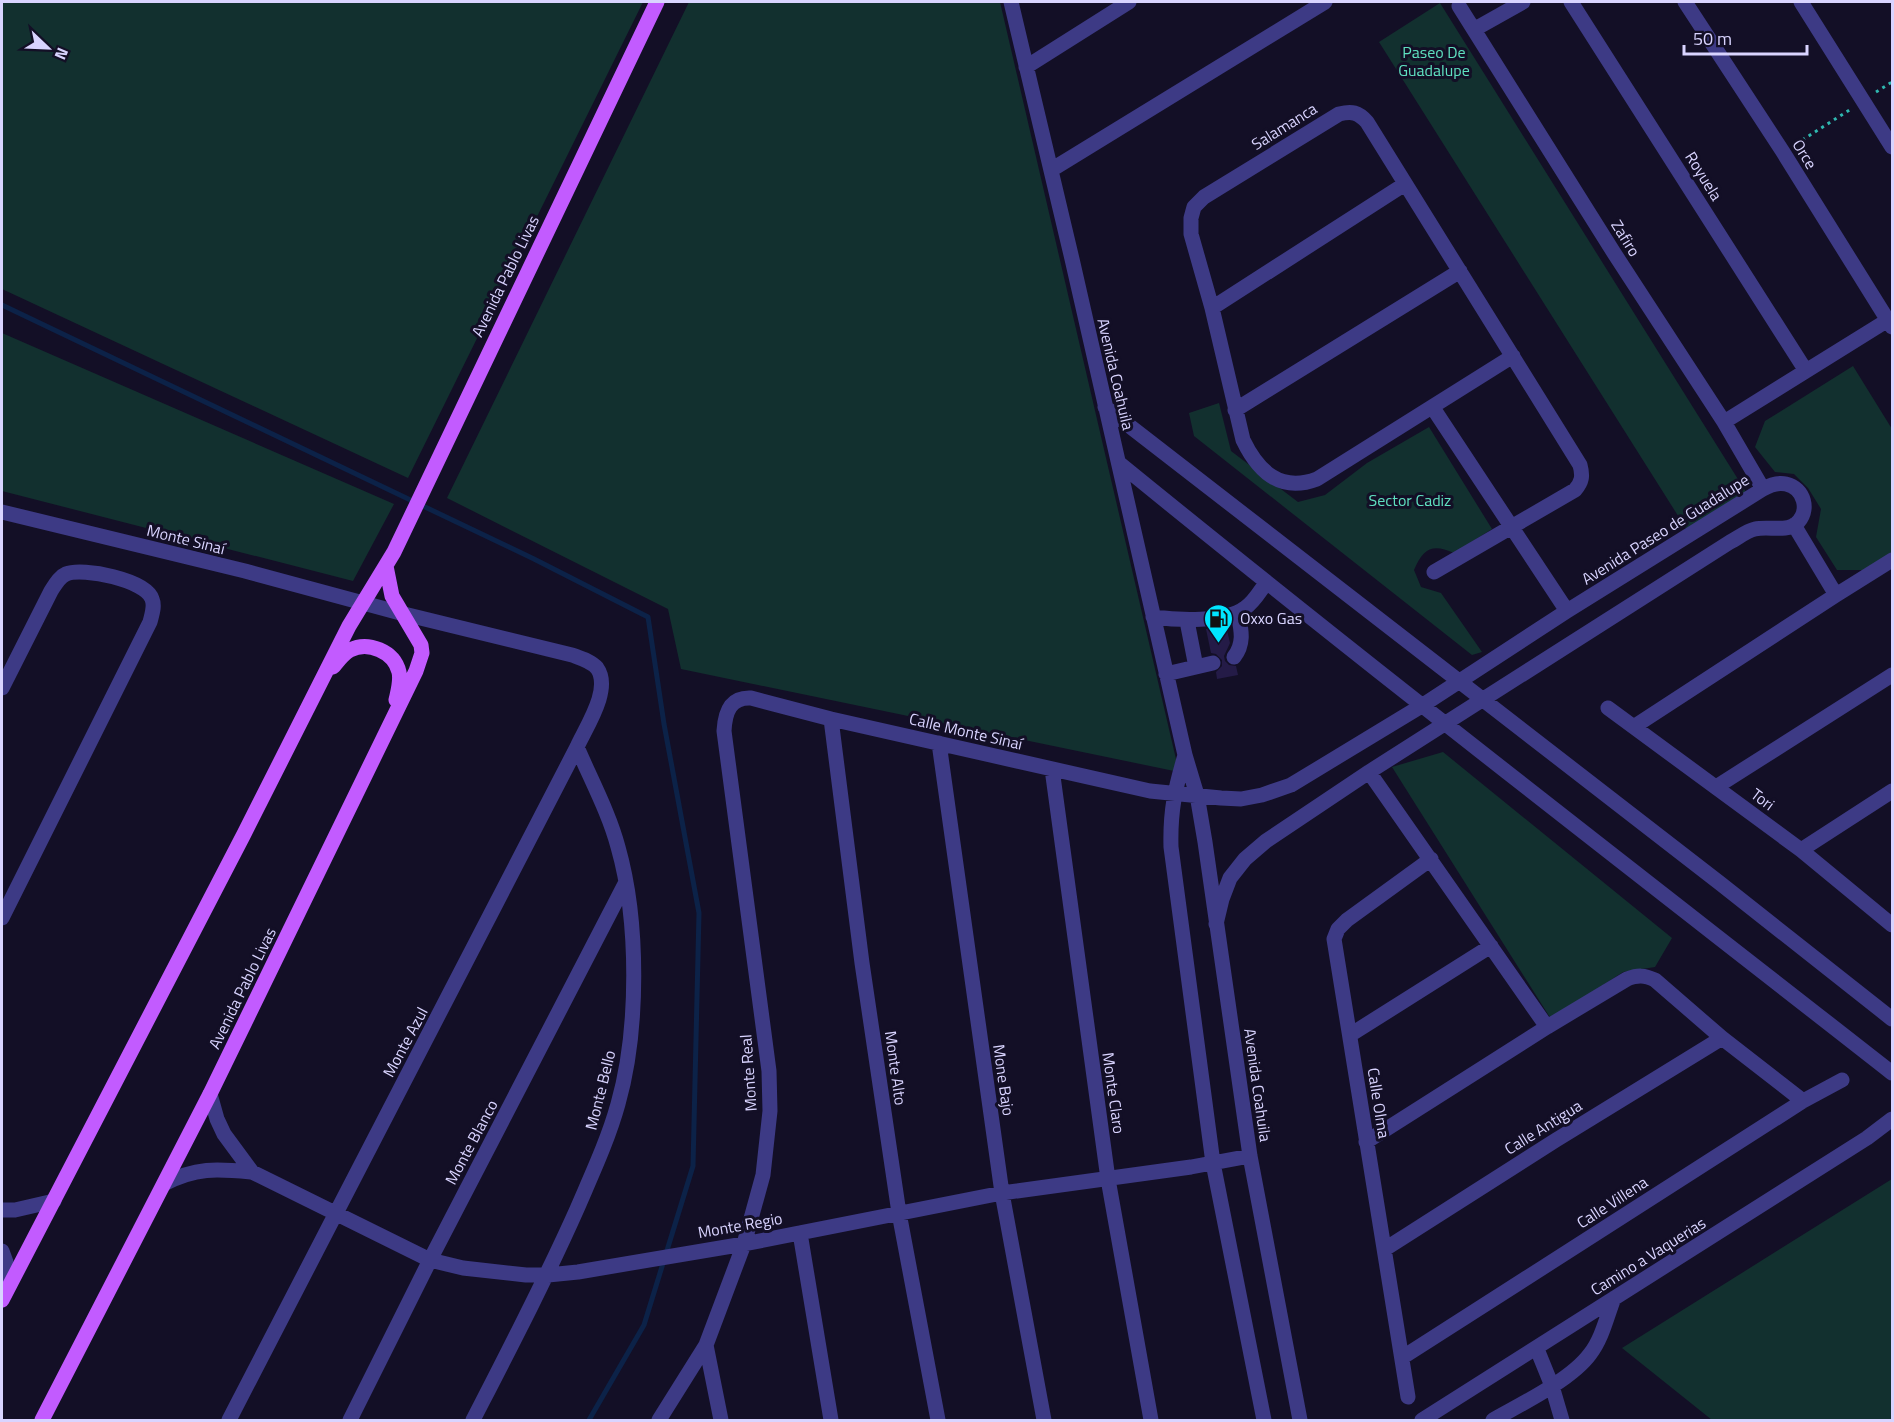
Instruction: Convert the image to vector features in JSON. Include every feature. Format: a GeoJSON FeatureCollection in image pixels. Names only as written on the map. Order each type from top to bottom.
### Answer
{"type":"FeatureCollection","features":[{"type":"Feature","properties":{"kind":"main road","name":"Avenida Pablo Livas"},"geometry":{"type":"LineString","coordinates":[[2,1300],[362,602],[394,552],[657,2]]}},
{"type":"Feature","properties":{"kind":"main road","name":"Avenida Pablo Livas"},"geometry":{"type":"LineString","coordinates":[[42,1420],[210,1094],[416,671],[422,653],[420,639],[390,591],[386,566]]}},
{"type":"Feature","properties":{"kind":"main road"},"geometry":{"type":"LineString","coordinates":[[322,679],[344,654],[351,650],[364,646],[380,650],[395,662],[399,670],[398,692],[392,718]]}},
{"type":"Feature","properties":{"kind":"street","name":"Avenida Coahuila"},"geometry":{"type":"LineString","coordinates":[[1011,2],[1166,674],[1197,795],[1250,1156],[1300,1420]]}},
{"type":"Feature","properties":{"kind":"street"},"geometry":{"type":"LineString","coordinates":[[1026,67],[1129,2]]}},
{"type":"Feature","properties":{"kind":"street"},"geometry":{"type":"LineString","coordinates":[[1050,170],[1324,2]]}},
{"type":"Feature","properties":{"kind":"street"},"geometry":{"type":"LineString","coordinates":[[1475,29],[1523,2]]}},
{"type":"Feature","properties":{"kind":"street","name":"Royuela"},"geometry":{"type":"LineString","coordinates":[[1571,2],[1806,370]]}},
{"type":"Feature","properties":{"kind":"street","name":"Orce"},"geometry":{"type":"LineString","coordinates":[[1685,2],[1783,152],[1890,323]]}},
{"type":"Feature","properties":{"kind":"street"},"geometry":{"type":"LineString","coordinates":[[1801,2],[1893,147]]}},
{"type":"Feature","properties":{"kind":"street","name":"Zafiro"},"geometry":{"type":"LineString","coordinates":[[1459,6],[1614,253],[1724,422],[1763,489]]}},
{"type":"Feature","properties":{"kind":"street","name":"Salamanca"},"geometry":{"type":"LineString","coordinates":[[1512,528],[1575,490],[1581,484],[1583,474],[1580,465],[1513,356],[1367,122],[1359,114],[1350,111],[1339,114],[1204,197],[1194,207],[1191,234],[1212,308],[1243,440],[1252,460],[1266,474],[1284,482],[1302,485],[1317,479],[1513,356]]}},
{"type":"Feature","properties":{"kind":"street"},"geometry":{"type":"LineString","coordinates":[[1212,308],[1405,184]]}},
{"type":"Feature","properties":{"kind":"street"},"geometry":{"type":"LineString","coordinates":[[1235,410],[1460,271]]}},
{"type":"Feature","properties":{"kind":"street"},"geometry":{"type":"LineString","coordinates":[[1724,422],[1806,370],[1890,323]]}},
{"type":"Feature","properties":{"kind":"street"},"geometry":{"type":"LineString","coordinates":[[1105,407],[1893,1019]]}},
{"type":"Feature","properties":{"kind":"street"},"geometry":{"type":"LineString","coordinates":[[1433,408],[1567,611]]}},
{"type":"Feature","properties":{"kind":"street"},"geometry":{"type":"LineString","coordinates":[[1119,463],[1266,583],[1893,1073]]}},
{"type":"Feature","properties":{"kind":"street","name":"Avenida Paseo de Guadalupe"},"geometry":{"type":"LineString","coordinates":[[1197,795],[1241,799],[1262,795],[1291,785],[1424,705],[1567,611],[1774,484],[1786,484],[1797,489],[1803,498],[1805,507],[1802,518],[1794,525]]}},
{"type":"Feature","properties":{"kind":"street","name":"Monte Sinaí"},"geometry":{"type":"LineString","coordinates":[[2,512],[362,602]]}},
{"type":"Feature","properties":{"kind":"street"},"geometry":{"type":"LineString","coordinates":[[1216,924],[1230,878],[1245,859],[1266,841],[1482,699],[1752,530],[1794,525],[1836,595]]}},
{"type":"Feature","properties":{"kind":"street"},"geometry":{"type":"LineString","coordinates":[[1434,572],[1512,528]]}},
{"type":"Feature","properties":{"kind":"street"},"geometry":{"type":"LineString","coordinates":[[1635,726],[1893,560]]}},
{"type":"Feature","properties":{"kind":"street"},"geometry":{"type":"LineString","coordinates":[[2,688],[51,591],[61,577],[67,574],[90,572],[130,582],[148,591],[153,607],[150,622],[2,918]]}},
{"type":"Feature","properties":{"kind":"street"},"geometry":{"type":"LineString","coordinates":[[1153,617],[1187,621],[1238,613],[1246,608],[1266,583]]}},
{"type":"Feature","properties":{"kind":"street"},"geometry":{"type":"LineString","coordinates":[[362,602],[404,614]]}},
{"type":"Feature","properties":{"kind":"street"},"geometry":{"type":"LineString","coordinates":[[1234,657],[1239,651],[1242,634],[1238,613]]}},
{"type":"Feature","properties":{"kind":"street","name":"Monte Azul"},"geometry":{"type":"LineString","coordinates":[[229,1420],[577,747],[601,694],[601,677],[591,663],[572,655],[404,614]]}},
{"type":"Feature","properties":{"kind":"street"},"geometry":{"type":"LineString","coordinates":[[1187,621],[1196,667]]}},
{"type":"Feature","properties":{"kind":"street"},"geometry":{"type":"LineString","coordinates":[[1166,674],[1213,663]]}},
{"type":"Feature","properties":{"kind":"street"},"geometry":{"type":"LineString","coordinates":[[1716,787],[1893,675]]}},
{"type":"Feature","properties":{"kind":"street","name":"Calle Monte Sinaí"},"geometry":{"type":"LineString","coordinates":[[731,704],[738,699],[751,698],[831,719],[1052,769],[1150,790],[1197,795]]}},
{"type":"Feature","properties":{"kind":"street","name":"Monte Real"},"geometry":{"type":"LineString","coordinates":[[659,1420],[706,1345],[744,1244],[763,1175],[770,1111],[769,1071],[724,730],[726,713],[731,704]]}},
{"type":"Feature","properties":{"kind":"street","name":"Tori"},"geometry":{"type":"LineString","coordinates":[[1608,708],[1886,910],[1893,925]]}},
{"type":"Feature","properties":{"kind":"street","name":"Monte Alto"},"geometry":{"type":"LineString","coordinates":[[831,719],[862,963],[899,1213],[938,1420]]}},
{"type":"Feature","properties":{"kind":"street","name":"Mone Bajo"},"geometry":{"type":"LineString","coordinates":[[939,743],[1002,1193],[1044,1420]]}},
{"type":"Feature","properties":{"kind":"street","name":"Monte Bello"},"geometry":{"type":"LineString","coordinates":[[472,1420],[548,1275],[606,1143],[625,1073],[634,992],[633,951],[626,882],[612,829],[577,747]]}},
{"type":"Feature","properties":{"kind":"street","name":"Avenida Coahuila"},"geometry":{"type":"LineString","coordinates":[[1185,755],[1174,793],[1170,818],[1172,847],[1213,1163],[1264,1420]]}},
{"type":"Feature","properties":{"kind":"street","name":"Monte Claro"},"geometry":{"type":"LineString","coordinates":[[1052,769],[1108,1179],[1151,1420]]}},
{"type":"Feature","properties":{"kind":"street"},"geometry":{"type":"LineString","coordinates":[[1369,772],[1547,1027]]}},
{"type":"Feature","properties":{"kind":"street"},"geometry":{"type":"LineString","coordinates":[[1801,850],[1893,791]]}},
{"type":"Feature","properties":{"kind":"street","name":"Calle Olma"},"geometry":{"type":"LineString","coordinates":[[1408,1397],[1334,939],[1338,929],[1347,920],[1431,859]]}},
{"type":"Feature","properties":{"kind":"street","name":"Monte Blanco"},"geometry":{"type":"LineString","coordinates":[[350,1420],[430,1260],[626,882]]}},
{"type":"Feature","properties":{"kind":"street"},"geometry":{"type":"LineString","coordinates":[[1350,1035],[1491,946]]}},
{"type":"Feature","properties":{"kind":"street"},"geometry":{"type":"LineString","coordinates":[[1366,1142],[1547,1027],[1637,975],[1645,975],[1655,980],[1722,1038],[1803,1101]]}},
{"type":"Feature","properties":{"kind":"street","name":"Calle Antigua"},"geometry":{"type":"LineString","coordinates":[[1385,1249],[1722,1038]]}},
{"type":"Feature","properties":{"kind":"street","name":"Calle Villena"},"geometry":{"type":"LineString","coordinates":[[1403,1357],[1803,1101],[1842,1080]]}},
{"type":"Feature","properties":{"kind":"street","name":"Monte Regio"},"geometry":{"type":"LineString","coordinates":[[210,1094],[224,1134],[252,1172]]}},
{"type":"Feature","properties":{"kind":"street","name":"Camino a Vaquerias"},"geometry":{"type":"LineString","coordinates":[[1422,1420],[1537,1349],[1893,1119]]}},
{"type":"Feature","properties":{"kind":"street","name":"Monte Regio"},"geometry":{"type":"LineString","coordinates":[[164,1184],[193,1171],[220,1169],[252,1172],[430,1260],[463,1268],[526,1275],[548,1275],[744,1244],[1002,1193],[1250,1156]]}},
{"type":"Feature","properties":{"kind":"street"},"geometry":{"type":"LineString","coordinates":[[2,1210],[15,1210],[54,1201]]}},
{"type":"Feature","properties":{"kind":"street"},"geometry":{"type":"LineString","coordinates":[[800,1233],[831,1420]]}},
{"type":"Feature","properties":{"kind":"street"},"geometry":{"type":"LineString","coordinates":[[2,1251],[10,1284]]}},
{"type":"Feature","properties":{"kind":"street"},"geometry":{"type":"LineString","coordinates":[[1493,1420],[1552,1386],[1582,1364],[1592,1352],[1614,1298]]}},
{"type":"Feature","properties":{"kind":"street"},"geometry":{"type":"LineString","coordinates":[[706,1345],[721,1420]]}},
{"type":"Feature","properties":{"kind":"street"},"geometry":{"type":"LineString","coordinates":[[1537,1349],[1552,1386],[1562,1420]]}},
{"type":"Feature","properties":{"kind":"path"},"geometry":{"type":"LineString","coordinates":[[1783,152],[1893,82]]}},
{"type":"Feature","properties":{"kind":"green space"},"geometry":{"type":"Polygon","coordinates":[[[2,2],[643,2],[408,478],[2,289],[2,2]]]}},
{"type":"Feature","properties":{"kind":"green space"},"geometry":{"type":"Polygon","coordinates":[[[689,2],[1000,2],[1179,772],[681,669],[668,609],[447,498],[689,2]]]}},
{"type":"Feature","properties":{"kind":"green space","name":"Paseo De Guadalupe"},"geometry":{"type":"Polygon","coordinates":[[[1440,3],[1746,492],[1687,530],[1379,42],[1440,3]]]}},
{"type":"Feature","properties":{"kind":"green space"},"geometry":{"type":"Polygon","coordinates":[[[2,333],[394,504],[353,581],[2,491],[2,333]]]}},
{"type":"Feature","properties":{"kind":"green space"},"geometry":{"type":"Polygon","coordinates":[[[1853,366],[1892,429],[1892,554],[1863,570],[1837,570],[1816,537],[1821,509],[1808,488],[1794,474],[1775,472],[1755,447],[1765,421],[1853,366]]]}},
{"type":"Feature","properties":{"kind":"green space","name":"Sector Cadiz"},"geometry":{"type":"Polygon","coordinates":[[[1219,403],[1231,451],[1298,502],[1325,495],[1367,463],[1429,427],[1492,529],[1454,553],[1440,548],[1429,550],[1421,557],[1414,570],[1421,587],[1441,593],[1482,652],[1472,655],[1194,436],[1189,413],[1219,403]]]}},
{"type":"Feature","properties":{"kind":"green space"},"geometry":{"type":"Polygon","coordinates":[[[1443,752],[1672,938],[1655,967],[1623,972],[1551,1019],[1392,767],[1443,752]]]}},
{"type":"Feature","properties":{"kind":"green space"},"geometry":{"type":"Polygon","coordinates":[[[1892,1179],[1892,1420],[1712,1420],[1622,1348],[1892,1179]]]}},
{"type":"Feature","properties":{"kind":"building","name":"Oxxo Gas"},"geometry":{"type":"Polygon","coordinates":[[[1226,626],[1230,643],[1224,656],[1225,661],[1229,665],[1236,666],[1238,675],[1217,679],[1216,672],[1222,666],[1222,660],[1216,654],[1211,653],[1206,629],[1226,626]]]}},
{"type":"Feature","properties":{"kind":"waterway"},"geometry":{"type":"LineString","coordinates":[[2,305],[534,559],[648,617],[664,724],[699,913],[693,1166],[644,1325],[589,1420]]}},
{"type":"Feature","properties":{"kind":"place","name":"Oxxo Gas"},"geometry":{"type":"Point","coordinates":[1219,644]}}]}
